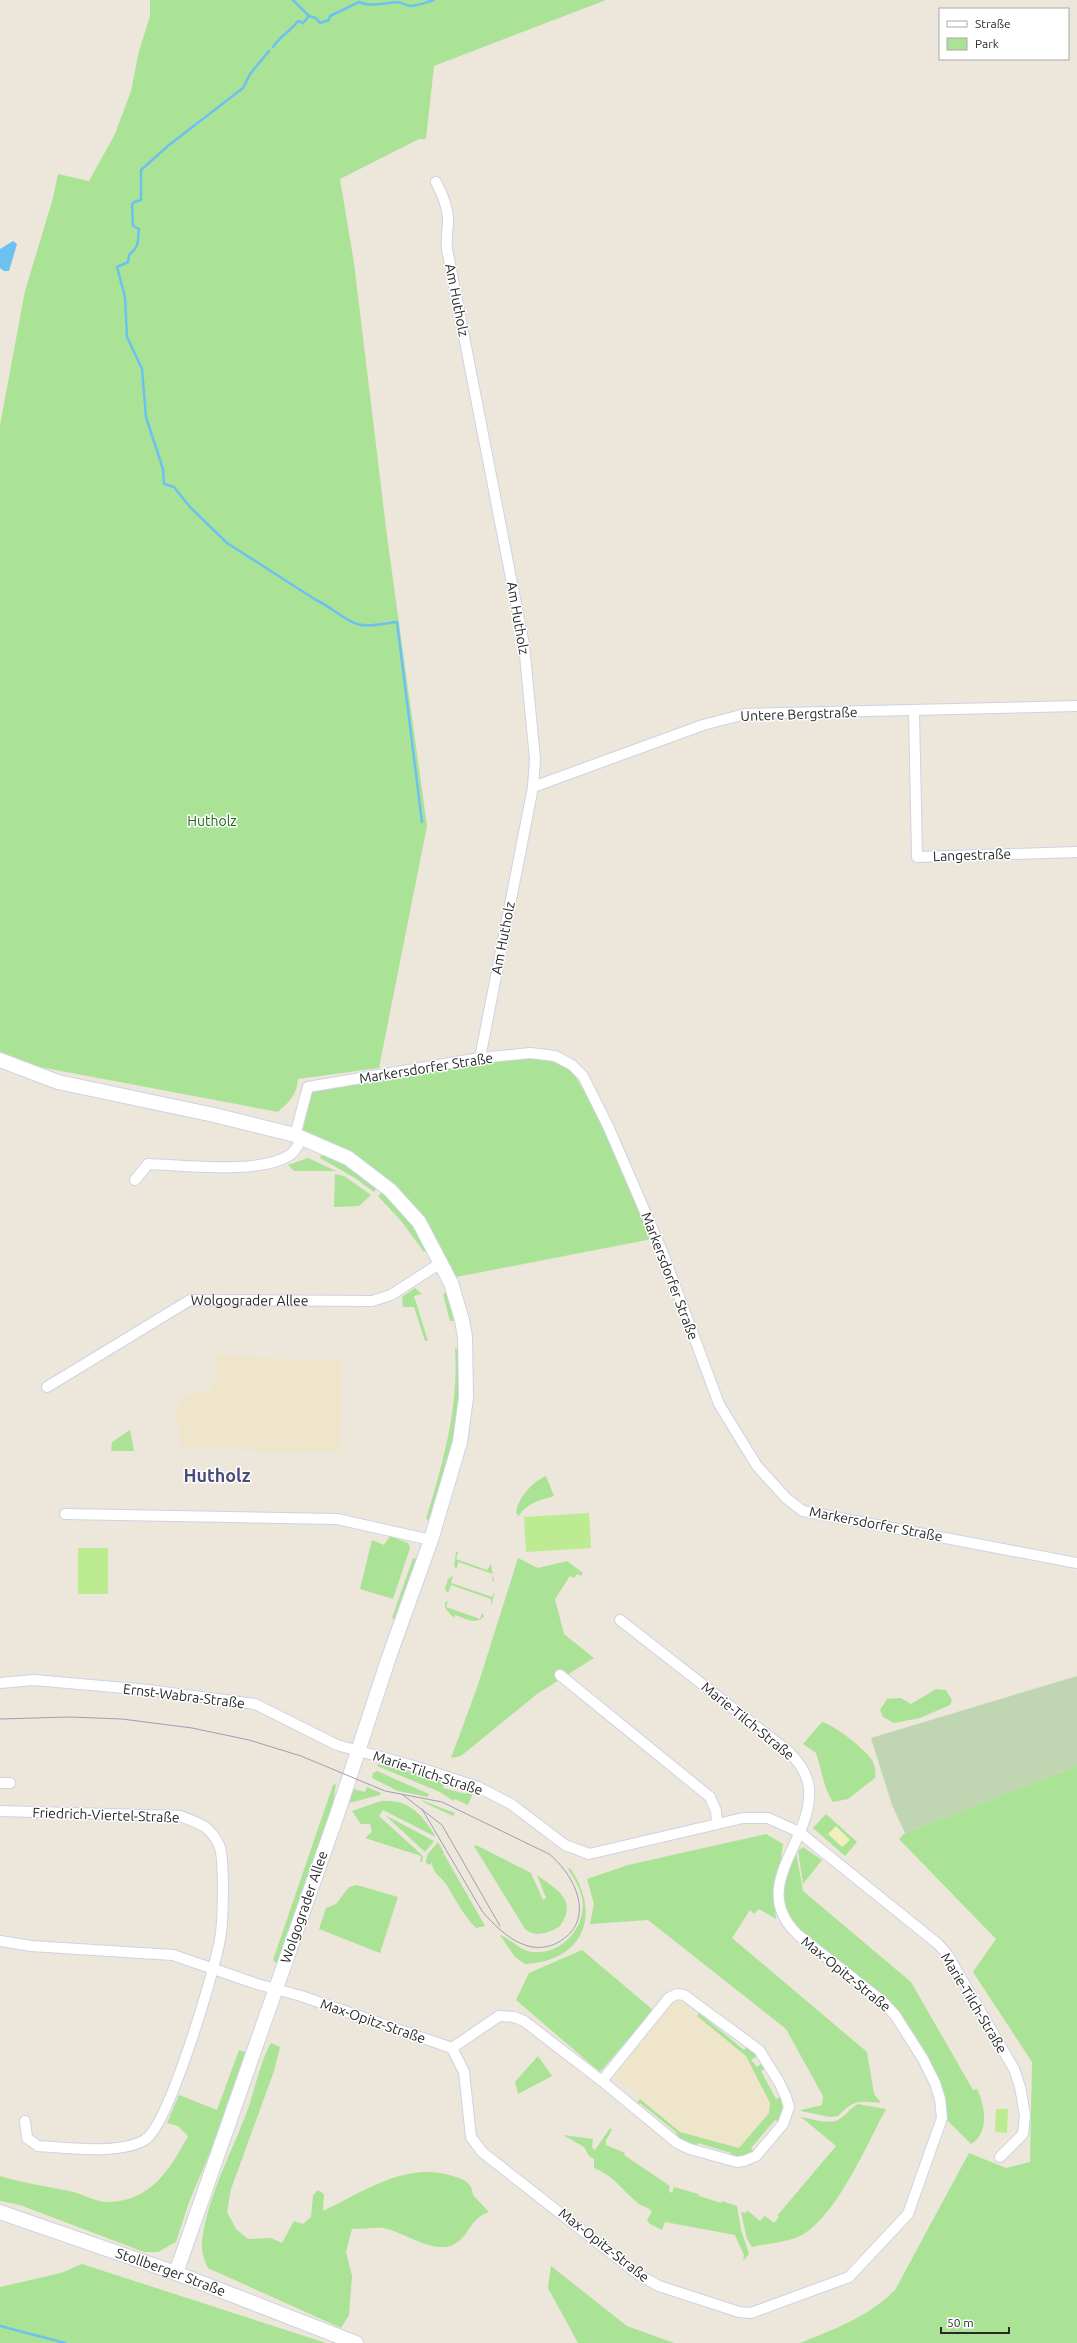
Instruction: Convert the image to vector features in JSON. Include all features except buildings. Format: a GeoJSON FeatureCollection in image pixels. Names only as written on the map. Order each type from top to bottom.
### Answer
{"type":"FeatureCollection","features":[{"type":"Feature","properties":{"kind":"main road","name":"Wolgograder Allee"},"geometry":{"type":"LineString","coordinates":[[1,1062],[58,1082],[214,1115],[299,1136],[348,1158],[390,1190],[419,1222],[442,1262],[451,1283],[462,1320],[467,1369],[466,1397],[460,1442],[431,1540],[176,2273]]}},
{"type":"Feature","properties":{"kind":"main road","name":"Stollberger Straße"},"geometry":{"type":"LineString","coordinates":[[0,2212],[176,2273],[356,2343]]}},
{"type":"Feature","properties":{"kind":"street","name":"Am Hutholz"},"geometry":{"type":"LineString","coordinates":[[436,182],[447,210],[448,225],[445,236],[447,249],[524,646],[535,759],[533,786],[480,1058]]}},
{"type":"Feature","properties":{"kind":"street","name":"Untere Bergstraße"},"geometry":{"type":"LineString","coordinates":[[533,786],[703,725],[745,714],[1077,706]]}},
{"type":"Feature","properties":{"kind":"street","name":"Langestraße"},"geometry":{"type":"LineString","coordinates":[[914,711],[917,856],[1077,852]]}},
{"type":"Feature","properties":{"kind":"street","name":"Markersdorfer Straße"},"geometry":{"type":"LineString","coordinates":[[299,1136],[308,1087],[480,1058],[530,1053],[555,1056],[566,1060],[583,1076],[608,1126],[662,1251],[719,1404],[757,1466],[786,1498],[803,1511],[1077,1563]]}},
{"type":"Feature","properties":{"kind":"street"},"geometry":{"type":"LineString","coordinates":[[135,1180],[148,1164],[238,1167],[274,1164],[292,1155],[299,1136]]}},
{"type":"Feature","properties":{"kind":"street","name":"Wolgograder Allee"},"geometry":{"type":"LineString","coordinates":[[47,1387],[190,1300],[372,1301],[391,1295],[442,1262]]}},
{"type":"Feature","properties":{"kind":"street"},"geometry":{"type":"LineString","coordinates":[[65,1514],[338,1519],[431,1540]]}},
{"type":"Feature","properties":{"kind":"street","name":"Marie-Tilch-Straße"},"geometry":{"type":"LineString","coordinates":[[620,1620],[788,1750],[800,1764],[809,1789],[809,1800],[799,1832]]}},
{"type":"Feature","properties":{"kind":"street"},"geometry":{"type":"LineString","coordinates":[[560,1675],[608,1711],[710,1797],[716,1811],[717,1824]]}},
{"type":"Feature","properties":{"kind":"street","name":"Ernst-Wabra-Straße"},"geometry":{"type":"LineString","coordinates":[[0,1682],[34,1680],[148,1690],[255,1704],[337,1745],[358,1751]]}},
{"type":"Feature","properties":{"kind":"street","name":"Marie-Tilch-Straße"},"geometry":{"type":"LineString","coordinates":[[358,1751],[414,1766],[478,1787],[511,1804],[564,1844],[589,1854],[743,1818],[768,1818],[799,1832],[938,1944],[957,1968],[1014,2069],[1024,2103],[1022,2134],[1000,2158]]}},
{"type":"Feature","properties":{"kind":"street","name":"Friedrich-Viertel-Straße"},"geometry":{"type":"LineString","coordinates":[[0,1811],[180,1816],[208,1827],[220,1846],[222,1860],[221,1937],[213,1969],[174,2088],[160,2121],[146,2139],[122,2147],[38,2146],[27,2138],[25,2121]]}},
{"type":"Feature","properties":{"kind":"street","name":"Max-Opitz-Straße"},"geometry":{"type":"LineString","coordinates":[[275,1990],[301,1996],[452,2048],[464,2072],[471,2137],[482,2152],[639,2275],[659,2286],[751,2313],[849,2277],[908,2214],[942,2118],[940,2099],[935,2083],[923,2059],[895,2014],[883,2002],[798,1935],[788,1926],[780,1912],[778,1898],[780,1878],[799,1832]]}},
{"type":"Feature","properties":{"kind":"street"},"geometry":{"type":"LineString","coordinates":[[0,1941],[31,1946],[173,1955],[275,1990]]}},
{"type":"Feature","properties":{"kind":"street"},"geometry":{"type":"LineString","coordinates":[[452,2048],[500,2016],[514,2017],[524,2021],[602,2081],[676,2143],[690,2149],[737,2162],[756,2156],[783,2124],[789,2107],[786,2096],[779,2082],[759,2050],[684,1995],[677,1994],[669,1998],[602,2081]]}},
{"type":"Feature","properties":{"kind":"shaded area"},"geometry":{"type":"Polygon","coordinates":[[[214,1355],[342,1362],[340,1451],[256,1452],[251,1450],[181,1447],[176,1411],[183,1398],[211,1389],[216,1378],[214,1355]]]}},
{"type":"Feature","properties":{"kind":"shaded area"},"geometry":{"type":"Polygon","coordinates":[[[680,2000],[695,2008],[692,2012],[746,2056],[770,2103],[769,2113],[739,2148],[680,2132],[614,2076],[671,2003],[680,2000]]]}},
{"type":"Feature","properties":{"kind":"green space","name":"Hutholz"},"geometry":{"type":"Polygon","coordinates":[[[150,0],[606,0],[434,66],[426,139],[419,139],[340,179],[354,263],[387,536],[427,826],[379,1068],[298,1079],[294,1094],[278,1112],[40,1067],[4,1055],[0,1051],[0,425],[25,291],[53,198],[58,174],[89,181],[115,134],[131,91],[139,51],[150,16],[150,0]]]}},
{"type":"Feature","properties":{"kind":"green space"},"geometry":{"type":"Polygon","coordinates":[[[531,1058],[551,1061],[570,1067],[605,1127],[652,1239],[451,1278],[418,1212],[326,1141],[303,1130],[312,1092],[479,1061],[531,1058]]]}},
{"type":"Feature","properties":{"kind":"green space"},"geometry":{"type":"Polygon","coordinates":[[[322,1153],[347,1165],[375,1185],[376,1189],[374,1192],[355,1178],[320,1158],[322,1153]]]}},
{"type":"Feature","properties":{"kind":"green space"},"geometry":{"type":"Polygon","coordinates":[[[308,1158],[336,1171],[294,1171],[288,1165],[308,1158]]]}},
{"type":"Feature","properties":{"kind":"green space"},"geometry":{"type":"Polygon","coordinates":[[[335,1174],[344,1176],[371,1195],[359,1206],[334,1207],[335,1174]]]}},
{"type":"Feature","properties":{"kind":"green space"},"geometry":{"type":"Polygon","coordinates":[[[381,1193],[384,1193],[415,1227],[429,1249],[424,1252],[402,1222],[378,1196],[381,1193]]]}},
{"type":"Feature","properties":{"kind":"green space"},"geometry":{"type":"Polygon","coordinates":[[[415,1288],[422,1294],[414,1296],[428,1341],[425,1341],[414,1307],[403,1307],[402,1297],[415,1288]]]}},
{"type":"Feature","properties":{"kind":"green space"},"geometry":{"type":"Polygon","coordinates":[[[448,1292],[456,1321],[450,1321],[443,1294],[448,1292]]]}},
{"type":"Feature","properties":{"kind":"green space"},"geometry":{"type":"Polygon","coordinates":[[[455,1348],[461,1351],[461,1386],[455,1436],[429,1520],[426,1519],[444,1456],[452,1413],[455,1392],[455,1348]]]}},
{"type":"Feature","properties":{"kind":"green space"},"geometry":{"type":"Polygon","coordinates":[[[130,1430],[134,1451],[111,1451],[112,1442],[130,1430]]]}},
{"type":"Feature","properties":{"kind":"green space"},"geometry":{"type":"Polygon","coordinates":[[[546,1476],[554,1496],[530,1505],[519,1516],[516,1513],[517,1507],[526,1491],[546,1476]]]}},
{"type":"Feature","properties":{"kind":"green space"},"geometry":{"type":"Polygon","coordinates":[[[589,1513],[591,1548],[526,1552],[524,1517],[589,1513]]]}},
{"type":"Feature","properties":{"kind":"green space"},"geometry":{"type":"Polygon","coordinates":[[[390,1536],[408,1543],[410,1548],[393,1599],[360,1589],[372,1540],[384,1545],[390,1536]]]}},
{"type":"Feature","properties":{"kind":"green space"},"geometry":{"type":"Polygon","coordinates":[[[78,1548],[108,1548],[108,1594],[78,1594],[78,1548]]]}},
{"type":"Feature","properties":{"kind":"green space"},"geometry":{"type":"Polygon","coordinates":[[[456,1552],[458,1552],[456,1559],[487,1570],[491,1564],[493,1574],[458,1562],[457,1568],[454,1567],[456,1552]]]}},
{"type":"Feature","properties":{"kind":"green space"},"geometry":{"type":"Polygon","coordinates":[[[413,1558],[417,1559],[396,1620],[392,1618],[413,1558]]]}},
{"type":"Feature","properties":{"kind":"green space"},"geometry":{"type":"Polygon","coordinates":[[[518,1558],[538,1568],[567,1561],[583,1573],[581,1576],[577,1574],[574,1578],[570,1576],[555,1599],[564,1634],[594,1658],[537,1694],[461,1756],[451,1758],[478,1685],[518,1558]]]}},
{"type":"Feature","properties":{"kind":"green space"},"geometry":{"type":"Polygon","coordinates":[[[453,1576],[451,1583],[492,1597],[495,1591],[491,1606],[491,1599],[451,1585],[448,1593],[445,1589],[448,1579],[453,1576]]]}},
{"type":"Feature","properties":{"kind":"green space"},"geometry":{"type":"Polygon","coordinates":[[[448,1601],[446,1607],[480,1619],[482,1613],[484,1616],[481,1619],[474,1621],[455,1615],[454,1618],[445,1608],[445,1602],[448,1601]]]}},
{"type":"Feature","properties":{"kind":"green space"},"geometry":{"type":"Polygon","coordinates":[[[1077,1676],[1077,1766],[905,1833],[892,1805],[871,1738],[1077,1676]]]}},
{"type":"Feature","properties":{"kind":"green space"},"geometry":{"type":"Polygon","coordinates":[[[936,1689],[946,1690],[952,1700],[950,1705],[920,1718],[894,1723],[883,1717],[880,1710],[887,1699],[901,1698],[911,1704],[936,1689]]]}},
{"type":"Feature","properties":{"kind":"green space"},"geometry":{"type":"Polygon","coordinates":[[[822,1722],[834,1727],[856,1744],[869,1756],[874,1764],[875,1778],[848,1799],[833,1802],[825,1784],[816,1753],[803,1744],[822,1722]]]}},
{"type":"Feature","properties":{"kind":"green space"},"geometry":{"type":"Polygon","coordinates":[[[378,1764],[445,1780],[443,1788],[466,1794],[469,1788],[474,1790],[468,1805],[455,1799],[454,1801],[440,1792],[377,1766],[378,1764]]]}},
{"type":"Feature","properties":{"kind":"green space"},"geometry":{"type":"Polygon","coordinates":[[[1077,1766],[1077,2343],[800,2343],[862,2315],[874,2308],[895,2290],[969,2153],[1006,2168],[1030,2162],[1032,2062],[973,1972],[996,1939],[899,1839],[905,1833],[1077,1766]]]}},
{"type":"Feature","properties":{"kind":"green space"},"geometry":{"type":"Polygon","coordinates":[[[377,1771],[429,1794],[428,1797],[398,1791],[372,1778],[373,1773],[377,1771]]]}},
{"type":"Feature","properties":{"kind":"green space"},"geometry":{"type":"Polygon","coordinates":[[[336,1784],[333,1804],[278,1965],[273,1960],[333,1785],[336,1784]]]}},
{"type":"Feature","properties":{"kind":"green space"},"geometry":{"type":"Polygon","coordinates":[[[367,1787],[381,1793],[380,1795],[349,1803],[354,1789],[365,1792],[367,1787]]]}},
{"type":"Feature","properties":{"kind":"green space"},"geometry":{"type":"Polygon","coordinates":[[[421,1800],[455,1813],[453,1816],[421,1800]]]}},
{"type":"Feature","properties":{"kind":"green space"},"geometry":{"type":"Polygon","coordinates":[[[381,1801],[391,1801],[407,1806],[420,1815],[431,1829],[436,1837],[383,1810],[379,1816],[423,1856],[422,1862],[420,1862],[421,1856],[365,1838],[372,1832],[370,1824],[361,1824],[352,1811],[381,1801]]]}},
{"type":"Feature","properties":{"kind":"green space"},"geometry":{"type":"Polygon","coordinates":[[[826,1814],[857,1842],[845,1856],[813,1828],[826,1814]]]}},
{"type":"Feature","properties":{"kind":"green space"},"geometry":{"type":"Polygon","coordinates":[[[385,1815],[434,1841],[425,1852],[385,1815]]]}},
{"type":"Feature","properties":{"kind":"green space"},"geometry":{"type":"Polygon","coordinates":[[[766,1834],[783,1844],[775,1907],[776,1919],[759,1909],[754,1914],[750,1910],[732,1938],[867,2052],[874,2094],[881,2103],[858,2102],[844,2110],[838,2116],[830,2117],[801,2111],[822,2105],[823,2096],[786,2029],[648,1920],[590,1924],[594,1904],[587,1879],[628,1865],[766,1834]]]}},
{"type":"Feature","properties":{"kind":"green space"},"geometry":{"type":"Polygon","coordinates":[[[438,1842],[444,1853],[440,1858],[444,1854],[485,1926],[476,1928],[464,1913],[444,1881],[433,1869],[432,1862],[430,1865],[426,1863],[427,1855],[438,1842]]]}},
{"type":"Feature","properties":{"kind":"green space"},"geometry":{"type":"Polygon","coordinates":[[[476,1845],[531,1873],[543,1900],[546,1898],[537,1875],[558,1891],[563,1896],[567,1910],[565,1918],[559,1927],[542,1934],[529,1932],[525,1929],[474,1846],[476,1845]]]}},
{"type":"Feature","properties":{"kind":"green space"},"geometry":{"type":"Polygon","coordinates":[[[803,1847],[822,1860],[803,1884],[798,1851],[803,1847]]]}},
{"type":"Feature","properties":{"kind":"green space"},"geometry":{"type":"Polygon","coordinates":[[[796,1852],[803,1891],[911,1982],[973,2090],[977,2089],[984,2111],[984,2118],[981,2133],[971,2144],[946,2119],[946,2104],[941,2083],[894,2006],[872,1986],[800,1934],[788,1918],[783,1904],[782,1889],[796,1852]]]}},
{"type":"Feature","properties":{"kind":"green space"},"geometry":{"type":"Polygon","coordinates":[[[570,1868],[580,1885],[585,1902],[585,1918],[582,1932],[574,1944],[561,1954],[545,1961],[525,1964],[515,1957],[500,1935],[523,1949],[532,1952],[551,1950],[560,1946],[567,1940],[574,1933],[578,1925],[582,1916],[583,1906],[580,1891],[568,1869],[570,1868]]]}},
{"type":"Feature","properties":{"kind":"green space"},"geometry":{"type":"Polygon","coordinates":[[[357,1885],[398,1897],[380,1953],[319,1929],[326,1908],[336,1904],[349,1887],[357,1885]]]}},
{"type":"Feature","properties":{"kind":"green space"},"geometry":{"type":"Polygon","coordinates":[[[582,1950],[653,2010],[600,2072],[516,2000],[529,1973],[582,1950]]]}},
{"type":"Feature","properties":{"kind":"green space"},"geometry":{"type":"Polygon","coordinates":[[[699,2013],[744,2050],[747,2047],[757,2056],[751,2060],[757,2067],[762,2063],[766,2068],[761,2071],[776,2099],[782,2096],[784,2106],[779,2122],[775,2120],[751,2148],[755,2152],[749,2157],[730,2158],[731,2153],[698,2143],[696,2148],[675,2137],[677,2133],[640,2103],[637,2107],[635,2106],[640,2099],[680,2132],[739,2148],[769,2113],[770,2103],[746,2056],[697,2016],[699,2013]]]}},
{"type":"Feature","properties":{"kind":"green space"},"geometry":{"type":"Polygon","coordinates":[[[271,2043],[280,2047],[274,2071],[231,2189],[227,2212],[236,2229],[248,2239],[271,2238],[282,2243],[294,2221],[303,2224],[311,2217],[313,2195],[318,2190],[324,2194],[323,2211],[387,2180],[421,2172],[438,2173],[466,2181],[470,2185],[473,2195],[489,2212],[482,2215],[473,2223],[461,2240],[448,2246],[439,2247],[429,2245],[383,2228],[352,2229],[346,2252],[352,2276],[349,2315],[341,2328],[208,2268],[203,2255],[202,2241],[205,2224],[215,2189],[243,2123],[261,2066],[271,2043]]]}},
{"type":"Feature","properties":{"kind":"green space"},"geometry":{"type":"Polygon","coordinates":[[[239,2050],[247,2053],[211,2150],[189,2202],[176,2242],[158,2252],[144,2252],[20,2205],[0,2201],[0,2176],[25,2183],[74,2192],[102,2202],[122,2201],[147,2190],[166,2171],[188,2136],[178,2126],[167,2123],[179,2095],[217,2110],[239,2050]]]}},
{"type":"Feature","properties":{"kind":"green space"},"geometry":{"type":"Polygon","coordinates":[[[538,2056],[552,2076],[518,2094],[515,2082],[538,2056]]]}},
{"type":"Feature","properties":{"kind":"green space"},"geometry":{"type":"Polygon","coordinates":[[[858,2104],[886,2109],[860,2160],[838,2197],[813,2227],[800,2236],[752,2247],[747,2239],[741,2212],[746,2213],[747,2210],[760,2221],[765,2216],[774,2223],[779,2217],[777,2216],[836,2146],[801,2117],[832,2122],[841,2118],[858,2104]]]}},
{"type":"Feature","properties":{"kind":"green space"},"geometry":{"type":"Polygon","coordinates":[[[996,2109],[1008,2109],[1007,2133],[995,2132],[996,2109]]]}},
{"type":"Feature","properties":{"kind":"green space"},"geometry":{"type":"Polygon","coordinates":[[[610,2128],[612,2130],[606,2140],[606,2145],[625,2153],[624,2155],[670,2186],[669,2191],[672,2193],[674,2187],[721,2203],[722,2201],[737,2206],[741,2230],[749,2254],[743,2261],[744,2255],[735,2235],[665,2222],[662,2230],[650,2224],[647,2220],[652,2212],[639,2204],[607,2175],[594,2168],[594,2159],[589,2156],[584,2147],[563,2135],[593,2139],[592,2147],[595,2150],[610,2128]]]}},
{"type":"Feature","properties":{"kind":"green space"},"geometry":{"type":"Polygon","coordinates":[[[82,2264],[326,2343],[0,2343],[0,2287],[61,2273],[82,2264]]]}},
{"type":"Feature","properties":{"kind":"green space"},"geometry":{"type":"Polygon","coordinates":[[[551,2266],[627,2326],[674,2343],[578,2343],[548,2288],[551,2266]]]}},
{"type":"Feature","properties":{"kind":"sand"},"geometry":{"type":"Polygon","coordinates":[[[836,1826],[850,1840],[842,1847],[828,1834],[836,1826]]]}},
{"type":"Feature","properties":{"kind":"water"},"geometry":{"type":"Polygon","coordinates":[[[13,241],[17,244],[9,271],[4,271],[0,268],[0,249],[13,241]]]}},
{"type":"Feature","properties":{"kind":"waterway"},"geometry":{"type":"LineString","coordinates":[[293,0],[309,16]]}},
{"type":"Feature","properties":{"kind":"waterway"},"geometry":{"type":"LineString","coordinates":[[273,47],[279,39],[298,21],[303,23],[309,16],[316,18],[320,23],[329,20],[330,16],[359,2],[373,4],[398,2],[410,6],[419,5],[434,0]]}},
{"type":"Feature","properties":{"kind":"waterway"},"geometry":{"type":"LineString","coordinates":[[269,51],[250,74],[243,88],[169,145],[141,170],[141,200],[134,202],[132,205],[133,226],[139,229],[138,243],[129,255],[128,262],[117,267],[125,297],[127,337],[142,369],[146,417],[163,469],[164,484],[174,487],[190,507],[227,543],[346,619],[357,624],[367,626],[397,622],[422,822]]}},
{"type":"Feature","properties":{"kind":"waterway"},"geometry":{"type":"LineString","coordinates":[[0,2326],[65,2343]]}},
{"type":"Feature","properties":{"kind":"tram line"},"geometry":{"type":"LineString","coordinates":[[0,1719],[69,1717],[122,1719],[192,1728],[249,1740],[301,1756],[385,1791],[442,1802],[549,1854],[558,1863],[574,1886],[578,1898],[579,1911],[577,1923],[569,1934],[553,1945],[537,1947],[519,1943],[501,1931],[482,1911],[422,1809]]}},
{"type":"Feature","properties":{"kind":"tram line"},"geometry":{"type":"LineString","coordinates":[[403,1795],[442,1825],[500,1926]]}},
{"type":"Feature","properties":{"kind":"district","name":"Hutholz"},"geometry":{"type":"Point","coordinates":[217,1476]}}]}
